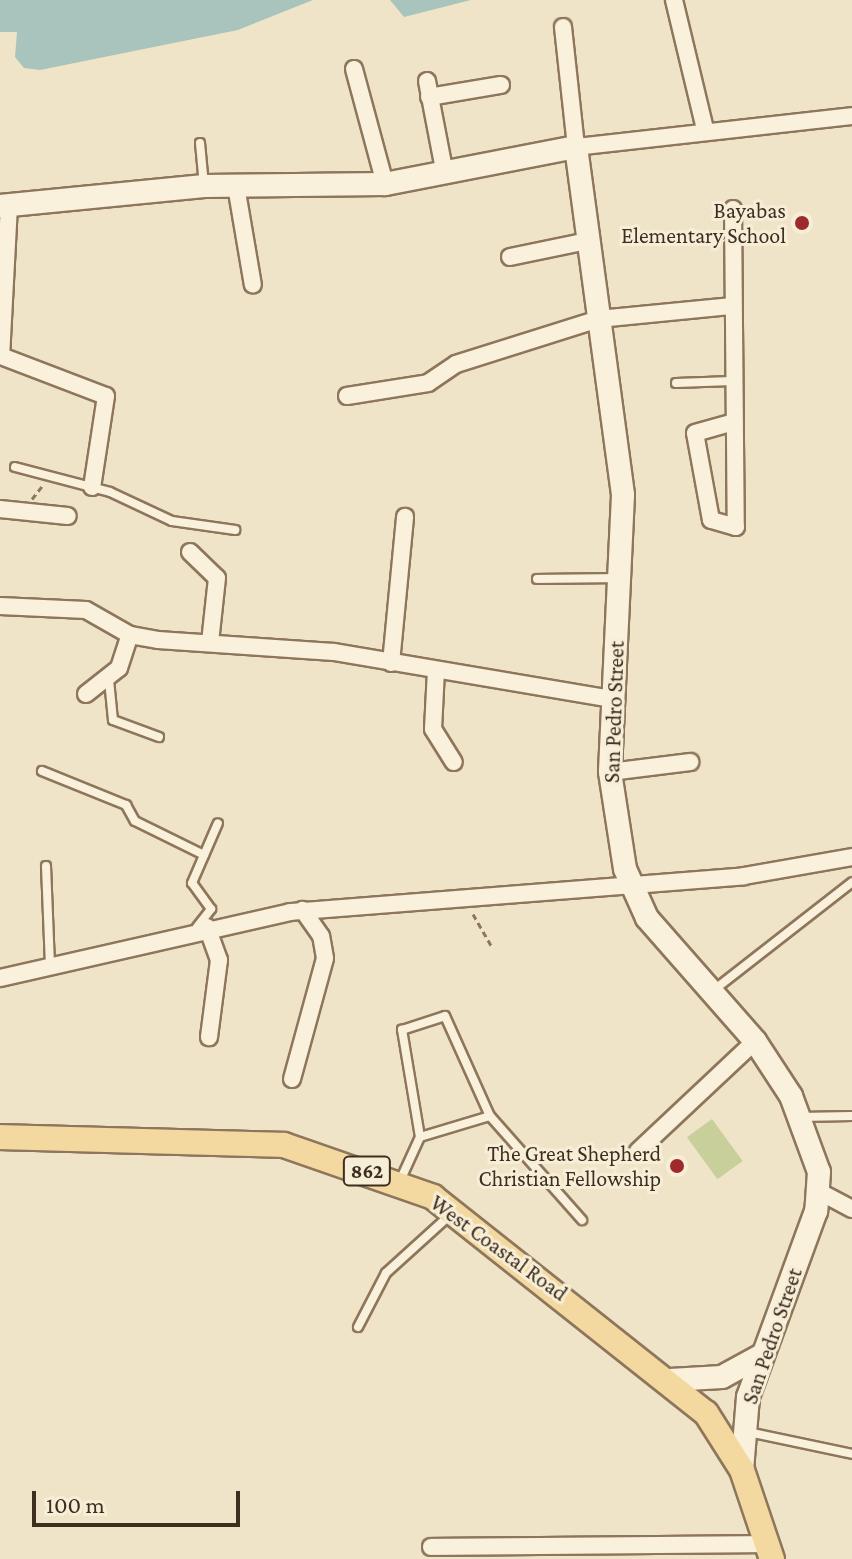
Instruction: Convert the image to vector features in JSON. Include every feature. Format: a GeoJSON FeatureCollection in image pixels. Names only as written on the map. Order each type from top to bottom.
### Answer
{"type":"FeatureCollection","features":[{"type":"Feature","properties":{"kind":"main road","name":"West Coastal Road"},"geometry":{"type":"LineString","coordinates":[[0,1137],[284,1145],[399,1184],[453,1211],[670,1380],[716,1425],[742,1470]]}},
{"type":"Feature","properties":{"kind":"main road","name":"San Pedro Street"},"geometry":{"type":"LineString","coordinates":[[742,1470],[769,1552]]}},
{"type":"Feature","properties":{"kind":"street"},"geometry":{"type":"LineString","coordinates":[[674,0],[705,129]]}},
{"type":"Feature","properties":{"kind":"street","name":"San Pedro Street"},"geometry":{"type":"LineString","coordinates":[[563,27],[587,241],[619,452],[620,578],[610,772],[630,885],[647,918],[714,990],[755,1041],[800,1117],[820,1192],[762,1355],[743,1431],[742,1470]]}},
{"type":"Feature","properties":{"kind":"street"},"geometry":{"type":"LineString","coordinates":[[354,69],[385,184]]}},
{"type":"Feature","properties":{"kind":"street"},"geometry":{"type":"LineString","coordinates":[[444,169],[428,89],[501,85]]}},
{"type":"Feature","properties":{"kind":"street"},"geometry":{"type":"LineString","coordinates":[[92,487],[106,396],[1,356],[4,206],[204,186],[385,184],[444,169],[576,147],[705,129],[852,116]]}},
{"type":"Feature","properties":{"kind":"street"},"geometry":{"type":"LineString","coordinates":[[236,186],[253,285]]}},
{"type":"Feature","properties":{"kind":"street"},"geometry":{"type":"LineString","coordinates":[[733,209],[732,381],[740,522],[736,527],[711,520],[695,433],[734,422]]}},
{"type":"Feature","properties":{"kind":"street"},"geometry":{"type":"LineString","coordinates":[[510,257],[587,241]]}},
{"type":"Feature","properties":{"kind":"street"},"geometry":{"type":"LineString","coordinates":[[347,396],[428,383],[456,364],[599,319],[732,306]]}},
{"type":"Feature","properties":{"kind":"street"},"geometry":{"type":"LineString","coordinates":[[0,509],[68,516]]}},
{"type":"Feature","properties":{"kind":"street"},"geometry":{"type":"LineString","coordinates":[[391,663],[405,517]]}},
{"type":"Feature","properties":{"kind":"street"},"geometry":{"type":"LineString","coordinates":[[190,552],[217,578],[210,642]]}},
{"type":"Feature","properties":{"kind":"street"},"geometry":{"type":"LineString","coordinates":[[0,606],[86,610],[130,635],[391,663],[612,699]]}},
{"type":"Feature","properties":{"kind":"street"},"geometry":{"type":"LineString","coordinates":[[86,694],[109,680],[130,635]]}},
{"type":"Feature","properties":{"kind":"street"},"geometry":{"type":"LineString","coordinates":[[436,670],[433,729],[454,762]]}},
{"type":"Feature","properties":{"kind":"street"},"geometry":{"type":"LineString","coordinates":[[610,772],[690,762]]}},
{"type":"Feature","properties":{"kind":"street"},"geometry":{"type":"LineString","coordinates":[[0,978],[200,929],[303,910],[454,894],[744,876],[852,857]]}},
{"type":"Feature","properties":{"kind":"street"},"geometry":{"type":"LineString","coordinates":[[292,1079],[325,958],[303,910]]}},
{"type":"Feature","properties":{"kind":"street"},"geometry":{"type":"LineString","coordinates":[[200,929],[219,960],[209,1037]]}},
{"type":"Feature","properties":{"kind":"street"},"geometry":{"type":"LineString","coordinates":[[638,1151],[755,1041]]}},
{"type":"Feature","properties":{"kind":"street"},"geometry":{"type":"LineString","coordinates":[[820,1192],[852,1209]]}},
{"type":"Feature","properties":{"kind":"street"},"geometry":{"type":"LineString","coordinates":[[670,1380],[722,1377],[762,1355]]}},
{"type":"Feature","properties":{"kind":"street"},"geometry":{"type":"LineString","coordinates":[[431,1547],[600,1552],[769,1552]]}},
{"type":"Feature","properties":{"kind":"lane"},"geometry":{"type":"LineString","coordinates":[[200,143],[204,186]]}},
{"type":"Feature","properties":{"kind":"lane"},"geometry":{"type":"LineString","coordinates":[[676,383],[732,381]]}},
{"type":"Feature","properties":{"kind":"lane"},"geometry":{"type":"LineString","coordinates":[[15,467],[53,474],[92,487],[172,521],[235,530]]}},
{"type":"Feature","properties":{"kind":"lane"},"geometry":{"type":"LineString","coordinates":[[537,579],[620,578]]}},
{"type":"Feature","properties":{"kind":"lane"},"geometry":{"type":"LineString","coordinates":[[109,680],[113,720],[159,737]]}},
{"type":"Feature","properties":{"kind":"lane"},"geometry":{"type":"LineString","coordinates":[[42,771],[126,805],[135,821],[204,855]]}},
{"type":"Feature","properties":{"kind":"lane"},"geometry":{"type":"LineString","coordinates":[[200,929],[211,914],[192,883],[218,823]]}},
{"type":"Feature","properties":{"kind":"lane"},"geometry":{"type":"LineString","coordinates":[[46,866],[50,967]]}},
{"type":"Feature","properties":{"kind":"lane"},"geometry":{"type":"LineString","coordinates":[[714,990],[852,882]]}},
{"type":"Feature","properties":{"kind":"lane"},"geometry":{"type":"LineString","coordinates":[[399,1184],[420,1137],[402,1037],[406,1025],[445,1016],[490,1116],[582,1220]]}},
{"type":"Feature","properties":{"kind":"lane"},"geometry":{"type":"LineString","coordinates":[[420,1137],[490,1116]]}},
{"type":"Feature","properties":{"kind":"lane"},"geometry":{"type":"LineString","coordinates":[[800,1117],[852,1116]]}},
{"type":"Feature","properties":{"kind":"lane"},"geometry":{"type":"LineString","coordinates":[[358,1327],[386,1273],[453,1211]]}},
{"type":"Feature","properties":{"kind":"lane"},"geometry":{"type":"LineString","coordinates":[[743,1431],[852,1454]]}},
{"type":"Feature","properties":{"kind":"path"},"geometry":{"type":"LineString","coordinates":[[19,513],[53,474]]}},
{"type":"Feature","properties":{"kind":"path"},"geometry":{"type":"LineString","coordinates":[[454,894],[492,947]]}},
{"type":"Feature","properties":{"kind":"green space"},"geometry":{"type":"Polygon","coordinates":[[[712,1119],[743,1161],[717,1179],[687,1137],[712,1119]]]}},
{"type":"Feature","properties":{"kind":"water"},"geometry":{"type":"Polygon","coordinates":[[[0,0],[313,0],[238,30],[40,70],[24,68],[15,57],[17,32],[0,32],[0,0]]]}},
{"type":"Feature","properties":{"kind":"water"},"geometry":{"type":"Polygon","coordinates":[[[390,0],[471,0],[404,17],[390,0]]]}},
{"type":"Feature","properties":{"kind":"place","name":"Bayabas Elementary School"},"geometry":{"type":"Point","coordinates":[802,223]}},
{"type":"Feature","properties":{"kind":"place","name":"The Great Shepherd Christian Fellowship"},"geometry":{"type":"Point","coordinates":[677,1166]}}]}
